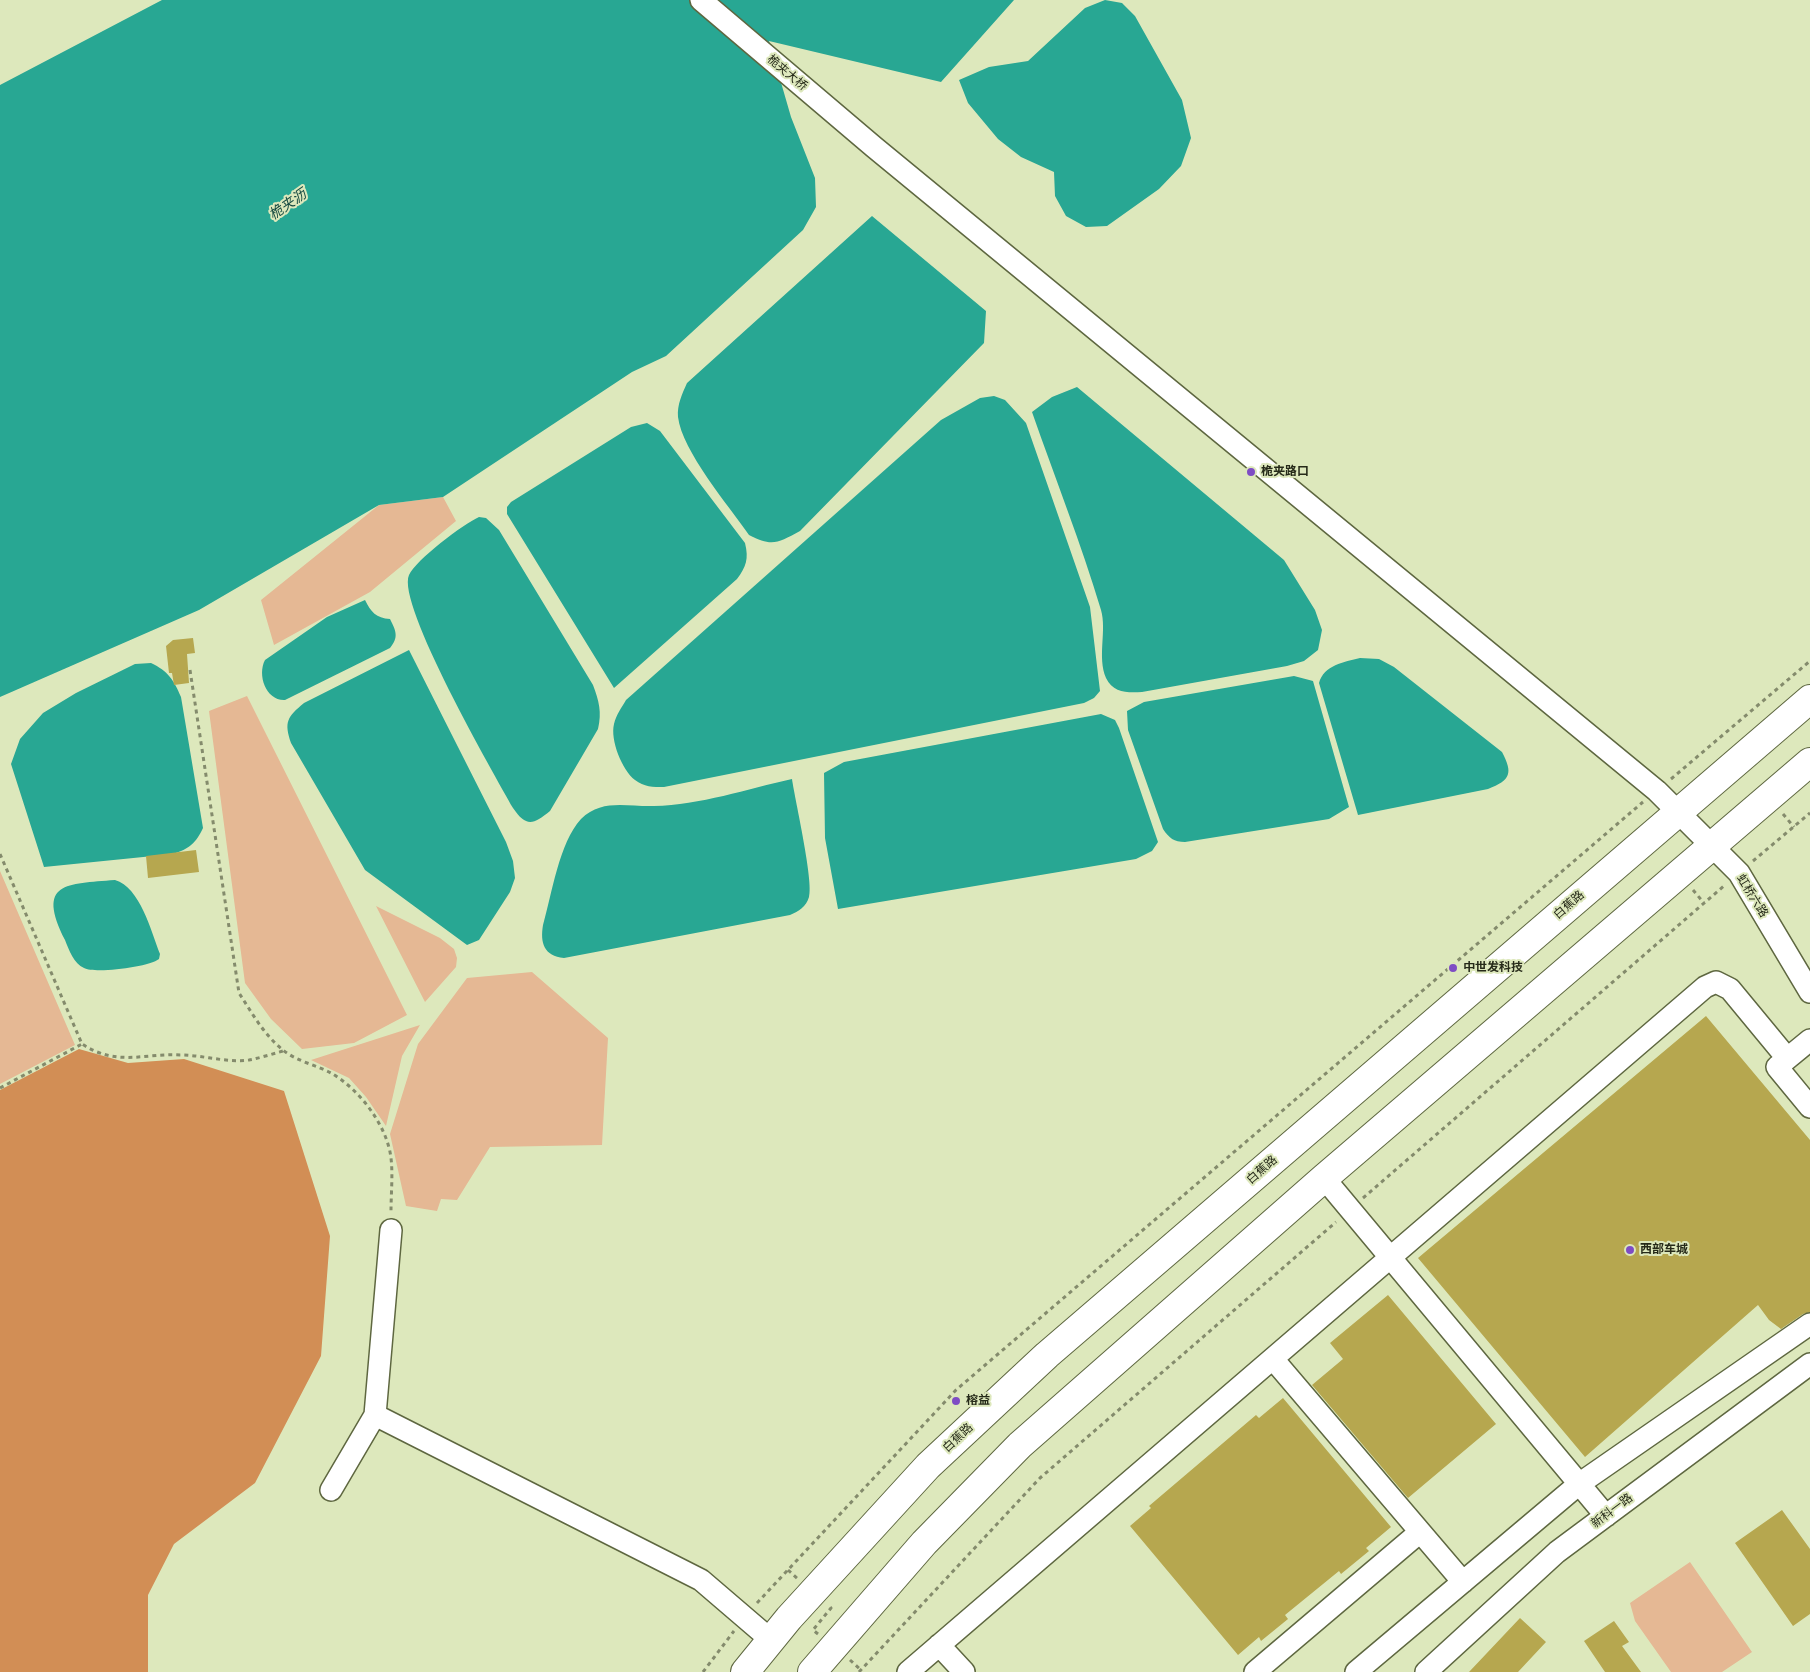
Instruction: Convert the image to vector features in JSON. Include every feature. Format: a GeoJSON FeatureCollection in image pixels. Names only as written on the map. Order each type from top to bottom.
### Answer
{"type":"FeatureCollection","features":[{"type":"Feature","properties":{"kind":"main road","name":"白蕉路"},"geometry":{"type":"LineString","coordinates":[[745,1672],[813,1592],[928,1466],[1046,1355],[1810,699]]}},
{"type":"Feature","properties":{"kind":"main road"},"geometry":{"type":"LineString","coordinates":[[812,1672],[924,1543],[1020,1445],[1324,1178],[1810,762]]}},
{"type":"Feature","properties":{"kind":"street","name":"桅夹大桥"},"geometry":{"type":"LineString","coordinates":[[701,0],[874,147],[1657,791]]}},
{"type":"Feature","properties":{"kind":"street","name":"虹桥六路"},"geometry":{"type":"LineString","coordinates":[[1657,791],[1739,873],[1810,992]]}},
{"type":"Feature","properties":{"kind":"street"},"geometry":{"type":"LineString","coordinates":[[908,1672],[1710,984],[1724,984],[1730,989],[1788,1058]]}},
{"type":"Feature","properties":{"kind":"street"},"geometry":{"type":"LineString","coordinates":[[1810,1040],[1777,1066],[1810,1107]]}},
{"type":"Feature","properties":{"kind":"street"},"geometry":{"type":"LineString","coordinates":[[1324,1178],[1606,1516]]}},
{"type":"Feature","properties":{"kind":"street"},"geometry":{"type":"LineString","coordinates":[[331,1490],[375,1414],[391,1230]]}},
{"type":"Feature","properties":{"kind":"street"},"geometry":{"type":"LineString","coordinates":[[1356,1672],[1579,1484],[1810,1324]]}},
{"type":"Feature","properties":{"kind":"street"},"geometry":{"type":"LineString","coordinates":[[1273,1359],[1463,1582]]}},
{"type":"Feature","properties":{"kind":"street","name":"新科一路"},"geometry":{"type":"LineString","coordinates":[[1426,1672],[1557,1552],[1810,1364]]}},
{"type":"Feature","properties":{"kind":"street"},"geometry":{"type":"LineString","coordinates":[[375,1414],[701,1580],[771,1640]]}},
{"type":"Feature","properties":{"kind":"street"},"geometry":{"type":"LineString","coordinates":[[1255,1672],[1420,1532]]}},
{"type":"Feature","properties":{"kind":"street"},"geometry":{"type":"LineString","coordinates":[[940,1645],[964,1672]]}},
{"type":"Feature","properties":{"kind":"path"},"geometry":{"type":"LineString","coordinates":[[703,1672],[744,1617],[956,1390],[1810,661]]}},
{"type":"Feature","properties":{"kind":"path"},"geometry":{"type":"LineString","coordinates":[[190,670],[239,993],[258,1024],[284,1051],[332,1074],[354,1091],[370,1111],[384,1133],[391,1157],[391,1230]]}},
{"type":"Feature","properties":{"kind":"path"},"geometry":{"type":"LineString","coordinates":[[788,1570],[831,1608],[813,1630],[860,1671],[1040,1478],[1810,813]]}},
{"type":"Feature","properties":{"kind":"path"},"geometry":{"type":"LineString","coordinates":[[0,854],[82,1044],[92,1050],[121,1058],[144,1058],[179,1054],[249,1060],[284,1051]]}},
{"type":"Feature","properties":{"kind":"path"},"geometry":{"type":"LineString","coordinates":[[0,1088],[82,1044]]}},
{"type":"Feature","properties":{"kind":"shaded area"},"geometry":{"type":"Polygon","coordinates":[[[443,497],[456,521],[370,592],[274,645],[261,600],[379,505],[443,497]]]}},
{"type":"Feature","properties":{"kind":"shaded area"},"geometry":{"type":"Polygon","coordinates":[[[247,696],[407,1015],[354,1043],[302,1049],[271,1019],[245,983],[209,711],[247,696]]]}},
{"type":"Feature","properties":{"kind":"shaded area"},"geometry":{"type":"Polygon","coordinates":[[[0,871],[75,1045],[0,1084],[0,871]]]}},
{"type":"Feature","properties":{"kind":"shaded area"},"geometry":{"type":"Polygon","coordinates":[[[376,906],[440,938],[454,949],[457,958],[456,967],[425,1002],[376,906]]]}},
{"type":"Feature","properties":{"kind":"shaded area"},"geometry":{"type":"Polygon","coordinates":[[[532,972],[608,1038],[602,1145],[490,1147],[457,1200],[441,1199],[437,1211],[406,1206],[390,1134],[418,1044],[467,978],[532,972]]]}},
{"type":"Feature","properties":{"kind":"shaded area"},"geometry":{"type":"Polygon","coordinates":[[[420,1025],[402,1056],[386,1126],[366,1097],[349,1078],[311,1060],[420,1025]]]}},
{"type":"Feature","properties":{"kind":"shaded area"},"geometry":{"type":"Polygon","coordinates":[[[79,1049],[128,1063],[184,1059],[284,1091],[330,1236],[321,1356],[255,1483],[174,1544],[148,1595],[148,1672],[0,1672],[0,1090],[79,1049]]]}},
{"type":"Feature","properties":{"kind":"shaded area"},"geometry":{"type":"Polygon","coordinates":[[[1690,1562],[1752,1652],[1722,1672],[1671,1672],[1635,1621],[1630,1603],[1690,1562]]]}},
{"type":"Feature","properties":{"kind":"water","name":"桅夹沥"},"geometry":{"type":"Polygon","coordinates":[[[162,0],[1014,0],[941,82],[769,41],[791,117],[815,178],[816,207],[803,230],[666,356],[632,372],[443,497],[379,505],[199,610],[0,697],[0,85],[162,0]]]}},
{"type":"Feature","properties":{"kind":"water"},"geometry":{"type":"Polygon","coordinates":[[[1105,0],[1122,3],[1135,16],[1182,100],[1191,138],[1181,166],[1159,189],[1107,226],[1086,227],[1066,216],[1055,196],[1054,172],[1021,157],[998,139],[968,103],[959,80],[989,67],[1028,61],[1085,8],[1105,0]]]}},
{"type":"Feature","properties":{"kind":"water"},"geometry":{"type":"Polygon","coordinates":[[[872,216],[986,311],[984,343],[800,531],[775,542],[757,539],[749,535],[697,462],[688,446],[681,431],[678,417],[680,400],[687,383],[872,216]]]}},
{"type":"Feature","properties":{"kind":"water"},"geometry":{"type":"Polygon","coordinates":[[[1077,387],[1284,560],[1315,610],[1322,630],[1318,650],[1304,661],[1287,666],[1142,692],[1121,691],[1109,683],[1103,670],[1102,661],[1103,618],[1101,610],[1032,412],[1052,397],[1077,387]]]}},
{"type":"Feature","properties":{"kind":"water"},"geometry":{"type":"Polygon","coordinates":[[[994,396],[1005,400],[1026,423],[1090,607],[1100,691],[1094,698],[1084,703],[664,787],[652,787],[635,780],[626,769],[618,754],[613,731],[619,711],[626,700],[941,420],[980,398],[994,396]]]}},
{"type":"Feature","properties":{"kind":"water"},"geometry":{"type":"Polygon","coordinates":[[[647,423],[660,431],[745,543],[747,558],[745,567],[737,579],[614,688],[507,514],[507,507],[511,502],[631,427],[647,423]]]}},
{"type":"Feature","properties":{"kind":"water"},"geometry":{"type":"Polygon","coordinates":[[[479,517],[486,518],[499,530],[593,685],[599,707],[598,729],[550,811],[539,819],[530,822],[522,818],[513,808],[468,727],[431,653],[417,619],[409,592],[409,575],[413,568],[452,534],[479,517]]]}},
{"type":"Feature","properties":{"kind":"water"},"geometry":{"type":"Polygon","coordinates":[[[365,600],[374,614],[390,619],[396,637],[390,648],[285,700],[278,699],[268,692],[262,673],[265,660],[327,617],[365,600]]]}},
{"type":"Feature","properties":{"kind":"water"},"geometry":{"type":"Polygon","coordinates":[[[409,650],[506,842],[513,861],[515,878],[510,892],[479,940],[467,945],[365,870],[291,743],[289,736],[288,720],[304,703],[409,650]]]}},
{"type":"Feature","properties":{"kind":"water"},"geometry":{"type":"Polygon","coordinates":[[[1360,658],[1379,659],[1394,667],[1502,752],[1508,765],[1508,775],[1505,779],[1488,789],[1358,815],[1319,683],[1325,672],[1330,668],[1360,658]]]}},
{"type":"Feature","properties":{"kind":"water"},"geometry":{"type":"Polygon","coordinates":[[[151,663],[162,669],[170,677],[181,697],[203,828],[195,842],[173,854],[44,867],[11,764],[20,739],[43,713],[76,693],[135,664],[151,663]]]}},
{"type":"Feature","properties":{"kind":"water"},"geometry":{"type":"Polygon","coordinates":[[[1294,676],[1313,681],[1349,807],[1329,819],[1185,842],[1170,837],[1163,829],[1128,730],[1127,711],[1144,702],[1294,676]]]}},
{"type":"Feature","properties":{"kind":"water"},"geometry":{"type":"Polygon","coordinates":[[[1101,714],[1115,720],[1119,728],[1158,842],[1152,851],[1136,859],[838,909],[825,838],[824,773],[844,762],[1101,714]]]}},
{"type":"Feature","properties":{"kind":"water"},"geometry":{"type":"Polygon","coordinates":[[[792,779],[807,859],[810,888],[808,900],[799,910],[790,915],[564,958],[552,955],[545,948],[542,937],[543,925],[562,855],[573,829],[589,812],[598,808],[616,805],[654,806],[689,803],[792,779]]]}},
{"type":"Feature","properties":{"kind":"water"},"geometry":{"type":"Polygon","coordinates":[[[115,880],[124,884],[138,900],[153,934],[160,954],[159,959],[145,965],[122,969],[90,970],[80,966],[72,956],[57,921],[54,907],[55,897],[61,890],[70,885],[115,880]]]}},
{"type":"Feature","properties":{"kind":"building"},"geometry":{"type":"Polygon","coordinates":[[[193,638],[195,653],[187,654],[189,683],[174,685],[172,673],[169,673],[166,646],[173,640],[193,638]]]}},
{"type":"Feature","properties":{"kind":"building"},"geometry":{"type":"Polygon","coordinates":[[[196,850],[199,872],[148,878],[146,856],[196,850]]]}},
{"type":"Feature","properties":{"kind":"building"},"geometry":{"type":"Polygon","coordinates":[[[1706,1016],[1810,1140],[1810,1312],[1803,1314],[1781,1329],[1769,1320],[1758,1305],[1585,1457],[1418,1258],[1706,1016]]]}},
{"type":"Feature","properties":{"kind":"building"},"geometry":{"type":"Polygon","coordinates":[[[1388,1295],[1496,1424],[1408,1498],[1312,1385],[1343,1359],[1330,1343],[1388,1295]]]}},
{"type":"Feature","properties":{"kind":"building"},"geometry":{"type":"Polygon","coordinates":[[[1283,1398],[1391,1527],[1366,1548],[1369,1551],[1341,1574],[1339,1571],[1285,1615],[1288,1619],[1261,1641],[1259,1637],[1238,1655],[1130,1526],[1151,1508],[1149,1506],[1256,1415],[1259,1418],[1283,1398]]]}},
{"type":"Feature","properties":{"kind":"building"},"geometry":{"type":"Polygon","coordinates":[[[1782,1510],[1810,1549],[1810,1614],[1793,1626],[1735,1543],[1782,1510]]]}},
{"type":"Feature","properties":{"kind":"building"},"geometry":{"type":"Polygon","coordinates":[[[1520,1618],[1546,1642],[1518,1672],[1469,1672],[1520,1618]]]}},
{"type":"Feature","properties":{"kind":"building"},"geometry":{"type":"Polygon","coordinates":[[[1614,1621],[1629,1642],[1622,1646],[1641,1672],[1605,1672],[1584,1641],[1614,1621]]]}},
{"type":"Feature","properties":{"kind":"place","name":"桅夹路口"},"geometry":{"type":"Point","coordinates":[1251,472]}},
{"type":"Feature","properties":{"kind":"place","name":"中世发科技"},"geometry":{"type":"Point","coordinates":[1453,968]}},
{"type":"Feature","properties":{"kind":"place","name":"西部车城"},"geometry":{"type":"Point","coordinates":[1630,1250]}},
{"type":"Feature","properties":{"kind":"place","name":"榕益"},"geometry":{"type":"Point","coordinates":[956,1401]}}]}
